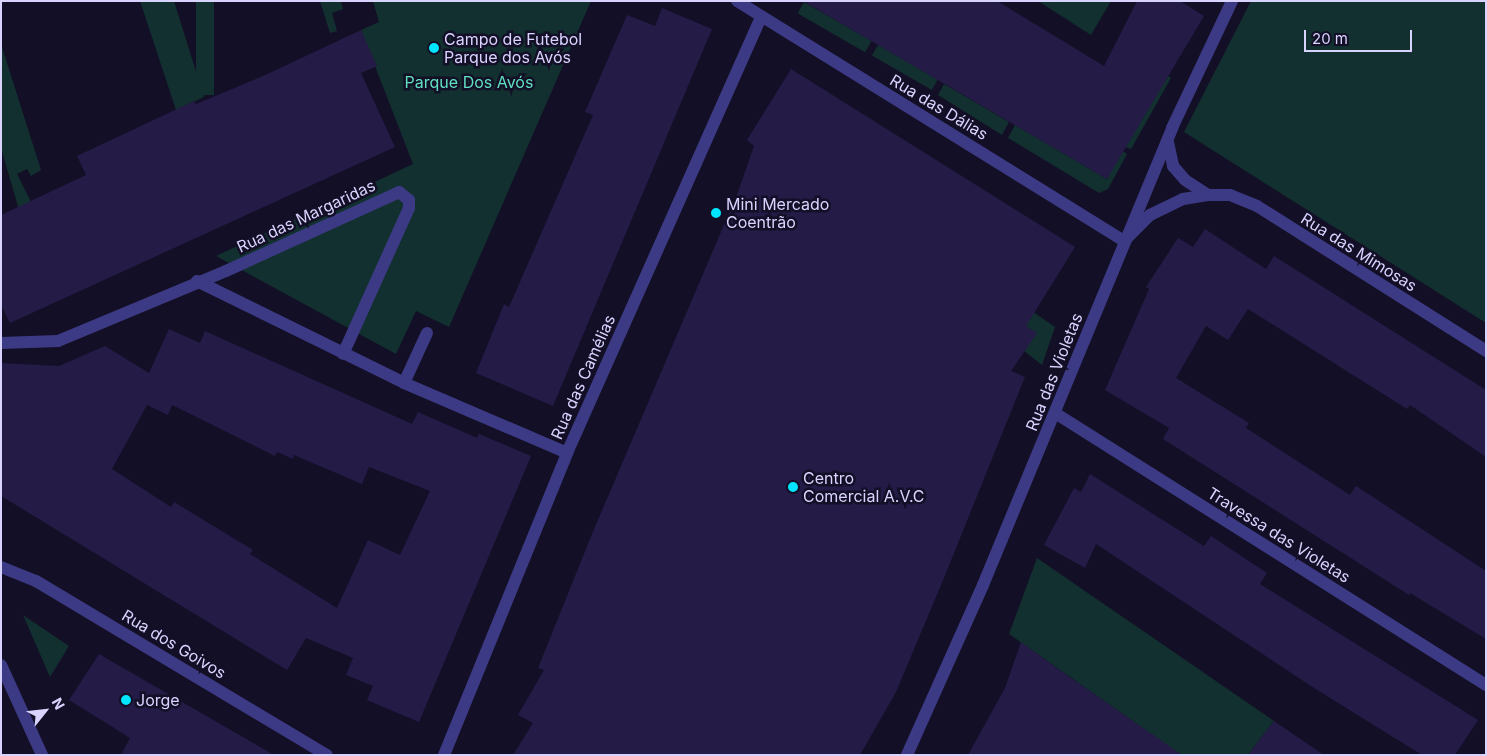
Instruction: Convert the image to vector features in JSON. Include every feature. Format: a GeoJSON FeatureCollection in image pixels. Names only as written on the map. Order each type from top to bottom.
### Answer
{"type":"FeatureCollection","features":[{"type":"Feature","properties":{"kind":"street","name":"Rua das Dálias"},"geometry":{"type":"LineString","coordinates":[[737,1],[1124,241]]}},
{"type":"Feature","properties":{"kind":"street","name":"Rua das Violetas"},"geometry":{"type":"LineString","coordinates":[[907,755],[1055,414],[1124,241],[1168,139],[1232,1]]}},
{"type":"Feature","properties":{"kind":"street","name":"Rua das Camélias"},"geometry":{"type":"LineString","coordinates":[[444,755],[567,453],[761,17]]}},
{"type":"Feature","properties":{"kind":"street"},"geometry":{"type":"LineString","coordinates":[[1168,139],[1173,166],[1185,180],[1208,195]]}},
{"type":"Feature","properties":{"kind":"street","name":"Rua das Margaridas"},"geometry":{"type":"LineString","coordinates":[[1,343],[58,341],[197,281],[226,271],[392,194],[405,195],[410,203],[409,208],[343,354]]}},
{"type":"Feature","properties":{"kind":"street","name":"Rua das Mimosas"},"geometry":{"type":"LineString","coordinates":[[1124,241],[1150,215],[1183,199],[1208,195],[1230,195],[1257,206],[1486,351]]}},
{"type":"Feature","properties":{"kind":"street"},"geometry":{"type":"LineString","coordinates":[[197,281],[404,383],[567,453]]}},
{"type":"Feature","properties":{"kind":"street"},"geometry":{"type":"LineString","coordinates":[[404,383],[427,333]]}},
{"type":"Feature","properties":{"kind":"street","name":"Travessa das Violetas"},"geometry":{"type":"LineString","coordinates":[[1055,414],[1486,685]]}},
{"type":"Feature","properties":{"kind":"street","name":"Rua dos Goivos"},"geometry":{"type":"LineString","coordinates":[[1,567],[36,581],[327,755]]}},
{"type":"Feature","properties":{"kind":"street"},"geometry":{"type":"LineString","coordinates":[[1,665],[42,755]]}},
{"type":"Feature","properties":{"kind":"green space"},"geometry":{"type":"Polygon","coordinates":[[[140,1],[174,1],[204,97],[176,110],[140,1]]]}},
{"type":"Feature","properties":{"kind":"green space"},"geometry":{"type":"Polygon","coordinates":[[[196,1],[214,1],[214,95],[196,95],[196,1]]]}},
{"type":"Feature","properties":{"kind":"green space"},"geometry":{"type":"Polygon","coordinates":[[[320,1],[341,1],[343,9],[332,13],[337,31],[330,33],[320,1]]]}},
{"type":"Feature","properties":{"kind":"green space","name":"Parque Dos Avós"},"geometry":{"type":"Polygon","coordinates":[[[373,1],[591,1],[449,327],[416,311],[396,354],[216,256],[413,164],[361,30],[379,22],[373,1]]]}},
{"type":"Feature","properties":{"kind":"green space"},"geometry":{"type":"Polygon","coordinates":[[[1038,1],[1111,1],[1091,35],[1038,1]]]}},
{"type":"Feature","properties":{"kind":"green space"},"geometry":{"type":"Polygon","coordinates":[[[1251,1],[1486,1],[1486,323],[1184,132],[1251,1]]]}},
{"type":"Feature","properties":{"kind":"green space"},"geometry":{"type":"Polygon","coordinates":[[[804,2],[872,41],[865,52],[798,13],[804,2]]]}},
{"type":"Feature","properties":{"kind":"green space"},"geometry":{"type":"Polygon","coordinates":[[[1,44],[41,170],[31,176],[27,169],[17,174],[33,206],[19,210],[1,148],[1,44]]]}},
{"type":"Feature","properties":{"kind":"green space"},"geometry":{"type":"Polygon","coordinates":[[[878,45],[938,80],[932,90],[872,55],[878,45]]]}},
{"type":"Feature","properties":{"kind":"green space"},"geometry":{"type":"Polygon","coordinates":[[[1167,75],[1171,78],[1131,149],[1125,147],[1167,75]]]}},
{"type":"Feature","properties":{"kind":"green space"},"geometry":{"type":"Polygon","coordinates":[[[944,84],[1009,122],[1002,135],[938,95],[944,84]]]}},
{"type":"Feature","properties":{"kind":"green space"},"geometry":{"type":"Polygon","coordinates":[[[1015,125],[1107,179],[1123,151],[1127,154],[1108,189],[1099,193],[1008,138],[1015,125]]]}},
{"type":"Feature","properties":{"kind":"green space"},"geometry":{"type":"Polygon","coordinates":[[[1020,303],[1055,327],[1042,365],[1024,351],[1011,317],[1020,303]]]}},
{"type":"Feature","properties":{"kind":"green space"},"geometry":{"type":"Polygon","coordinates":[[[1037,558],[1274,721],[1248,755],[1181,755],[1009,634],[1037,558]]]}},
{"type":"Feature","properties":{"kind":"green space"},"geometry":{"type":"Polygon","coordinates":[[[23,615],[69,646],[50,677],[23,615]]]}},
{"type":"Feature","properties":{"kind":"building"},"geometry":{"type":"Polygon","coordinates":[[[803,1],[997,1],[1104,66],[1137,1],[1180,1],[1204,16],[1107,179],[803,1]]]}},
{"type":"Feature","properties":{"kind":"building"},"geometry":{"type":"Polygon","coordinates":[[[662,8],[712,29],[553,406],[476,373],[504,304],[509,307],[593,115],[585,112],[627,15],[655,26],[662,8]]]}},
{"type":"Feature","properties":{"kind":"building"},"geometry":{"type":"Polygon","coordinates":[[[361,30],[377,66],[361,73],[395,147],[10,323],[1,305],[1,215],[86,175],[77,156],[194,101],[196,104],[263,76],[361,30]]]}},
{"type":"Feature","properties":{"kind":"building"},"geometry":{"type":"Polygon","coordinates":[[[791,69],[1075,247],[1026,326],[1037,333],[1011,371],[1025,377],[946,573],[896,692],[860,755],[513,755],[533,723],[518,715],[544,670],[538,668],[592,534],[738,192],[754,146],[747,140],[791,69]]]}},
{"type":"Feature","properties":{"kind":"building"},"geometry":{"type":"Polygon","coordinates":[[[1205,229],[1266,269],[1274,256],[1486,390],[1486,457],[1410,405],[1407,409],[1248,309],[1228,340],[1206,326],[1176,378],[1249,423],[1246,428],[1350,495],[1356,486],[1486,571],[1486,639],[1410,593],[1409,595],[1163,439],[1169,428],[1105,390],[1149,289],[1146,287],[1178,238],[1193,247],[1205,229]]]}},
{"type":"Feature","properties":{"kind":"building"},"geometry":{"type":"Polygon","coordinates":[[[169,329],[200,343],[205,331],[412,424],[418,412],[477,438],[479,434],[531,456],[419,722],[367,700],[373,686],[346,675],[353,658],[306,638],[287,670],[1,496],[1,363],[59,366],[105,346],[149,373],[169,329]],[[147,405],[112,469],[171,507],[174,502],[253,550],[250,554],[337,608],[368,540],[400,555],[430,491],[369,467],[362,484],[294,455],[293,459],[277,452],[275,456],[172,405],[168,415],[147,405]]]}},
{"type":"Feature","properties":{"kind":"building"},"geometry":{"type":"Polygon","coordinates":[[[1090,474],[1204,546],[1211,536],[1267,573],[1260,584],[1478,720],[1455,755],[1422,755],[1314,688],[1096,544],[1085,568],[1044,545],[1074,488],[1081,492],[1090,474]]]}},
{"type":"Feature","properties":{"kind":"building"},"geometry":{"type":"Polygon","coordinates":[[[1021,642],[1182,755],[968,755],[1005,688],[1021,642]]]}},
{"type":"Feature","properties":{"kind":"building"},"geometry":{"type":"Polygon","coordinates":[[[99,654],[274,755],[121,755],[130,738],[69,700],[99,654]]]}},
{"type":"Feature","properties":{"kind":"building"},"geometry":{"type":"Polygon","coordinates":[[[1274,721],[1324,755],[1248,755],[1274,721]]]}},
{"type":"Feature","properties":{"kind":"place","name":"Campo de Futebol Parque dos Avós"},"geometry":{"type":"Point","coordinates":[434,48]}},
{"type":"Feature","properties":{"kind":"place","name":"Mini Mercado Coentrão"},"geometry":{"type":"Point","coordinates":[716,213]}},
{"type":"Feature","properties":{"kind":"place","name":"Centro Comercial A.V.C"},"geometry":{"type":"Point","coordinates":[793,487]}},
{"type":"Feature","properties":{"kind":"place","name":"Jorge"},"geometry":{"type":"Point","coordinates":[126,700]}}]}
